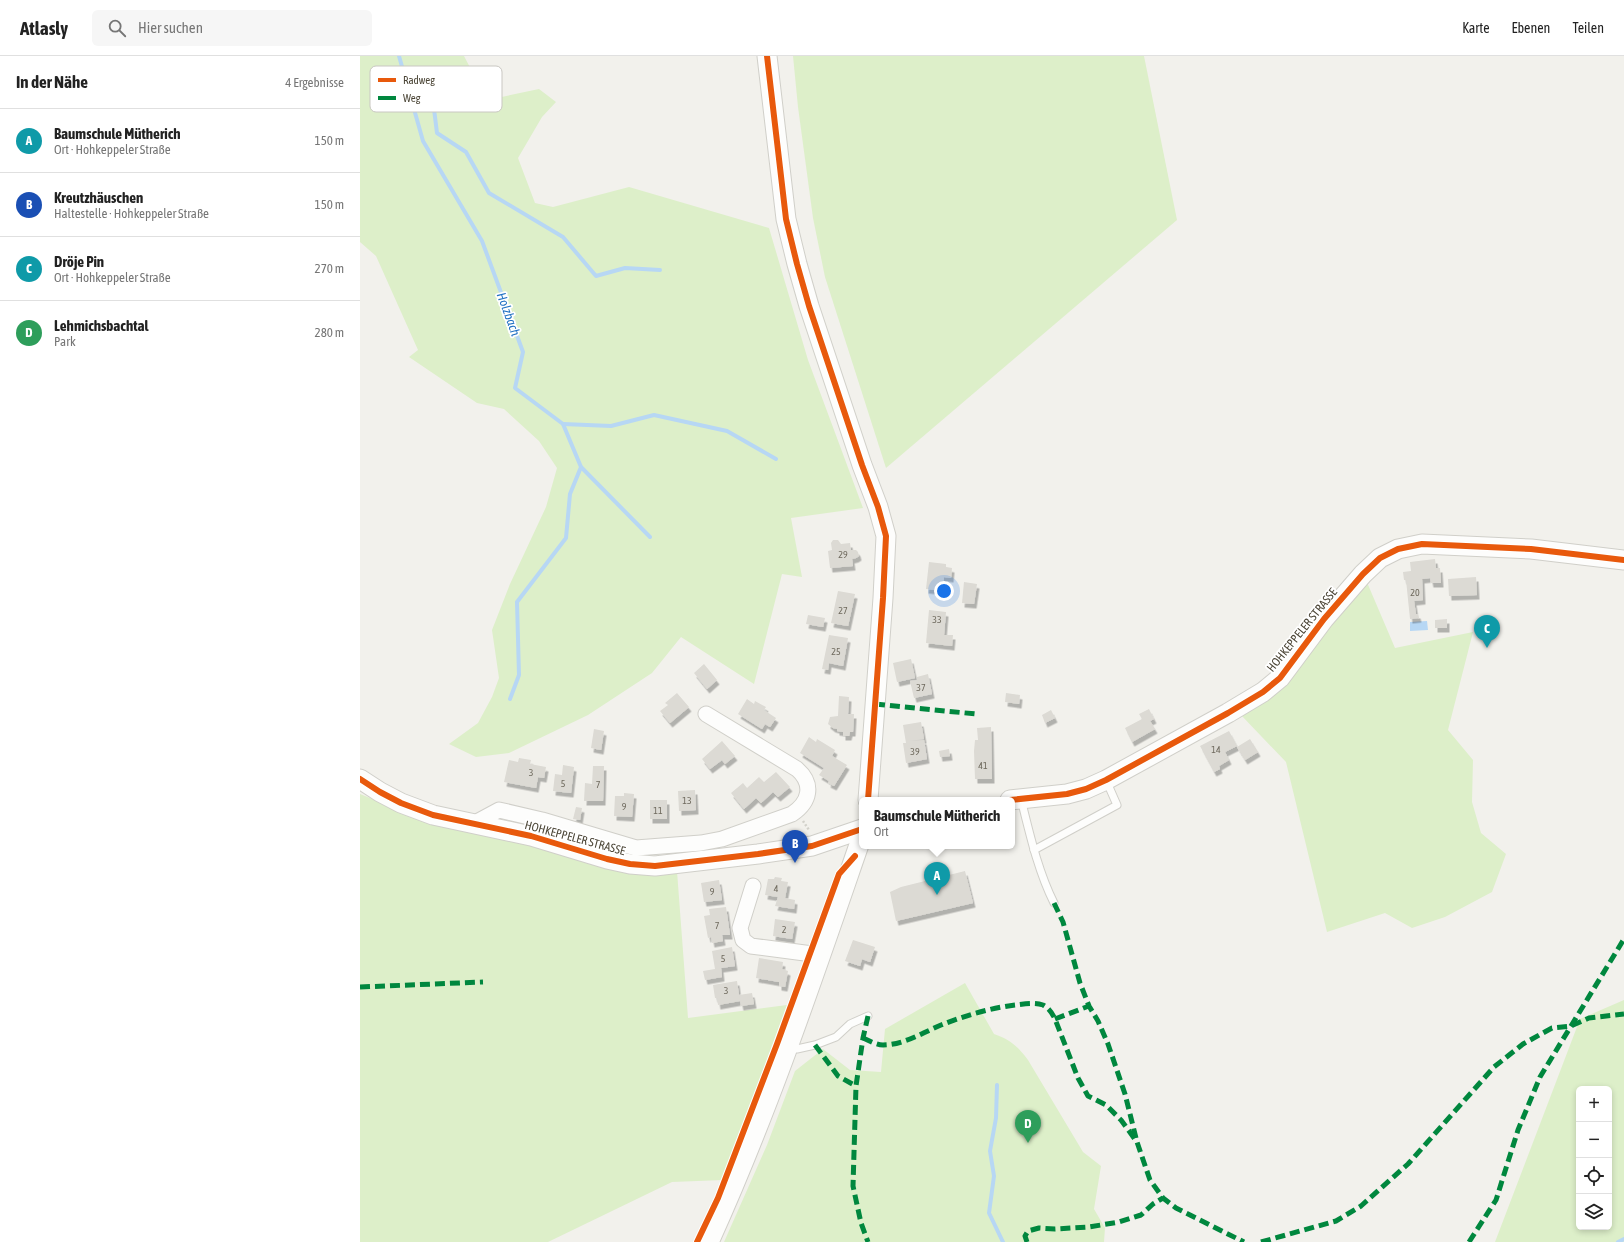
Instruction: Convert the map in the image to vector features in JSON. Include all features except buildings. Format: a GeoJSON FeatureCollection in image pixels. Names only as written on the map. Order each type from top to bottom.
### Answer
{"type":"FeatureCollection","features":[{"type":"Feature","properties":{"kind":"street"},"geometry":{"type":"LineString","coordinates":[[767,56],[786,219],[796,264],[808,306],[862,465],[878,507],[886,536],[883,598],[868,797]]}},
{"type":"Feature","properties":{"kind":"street","name":"HOHKEPPELER STRASSE"},"geometry":{"type":"LineString","coordinates":[[1016,800],[1066,794],[1086,789],[1106,780],[1228,714],[1263,692],[1280,678],[1324,619],[1362,574],[1380,558],[1398,549],[1422,544],[1531,549],[1624,560]]}},
{"type":"Feature","properties":{"kind":"street"},"geometry":{"type":"LineString","coordinates":[[473,824],[500,810],[542,820],[636,848],[701,843],[722,839],[792,814],[801,808],[808,792],[806,781],[797,769],[706,714]]}},
{"type":"Feature","properties":{"kind":"street","name":"HOHKEPPELER STRASSE"},"geometry":{"type":"LineString","coordinates":[[360,779],[380,792],[433,815],[531,836],[607,859],[630,864],[655,866],[812,846],[859,829]]}},
{"type":"Feature","properties":{"kind":"street"},"geometry":{"type":"LineString","coordinates":[[709,1242],[738,1179],[788,1046],[859,844]]}},
{"type":"Feature","properties":{"kind":"street"},"geometry":{"type":"LineString","coordinates":[[753,886],[740,928],[743,940],[751,946],[820,955]]}},
{"type":"Feature","properties":{"kind":"lane"},"geometry":{"type":"LineString","coordinates":[[1034,850],[1117,805],[1106,780]]}},
{"type":"Feature","properties":{"kind":"lane"},"geometry":{"type":"LineString","coordinates":[[1016,800],[1047,889],[1054,903]]}},
{"type":"Feature","properties":{"kind":"lane"},"geometry":{"type":"LineString","coordinates":[[788,1046],[797,1049],[815,1045],[836,1037],[850,1024],[868,1016]]}},
{"type":"Feature","properties":{"kind":"green space"},"geometry":{"type":"Polygon","coordinates":[[[360,56],[464,56],[469,66],[370,66],[370,112],[502,112],[502,97],[539,89],[556,102],[542,117],[518,158],[535,203],[553,207],[629,187],[769,228],[808,360],[863,508],[791,518],[802,577],[782,574],[754,684],[681,637],[652,673],[588,715],[509,753],[476,757],[449,744],[478,723],[492,697],[499,678],[492,630],[510,584],[546,507],[557,468],[539,441],[504,409],[477,403],[409,357],[418,350],[376,256],[360,242],[360,56]]]}},
{"type":"Feature","properties":{"kind":"green space"},"geometry":{"type":"Polygon","coordinates":[[[793,56],[1144,56],[1177,220],[886,468],[825,277],[813,218],[798,107],[793,56]]]}},
{"type":"Feature","properties":{"kind":"green space"},"geometry":{"type":"Polygon","coordinates":[[[1366,580],[1395,648],[1473,632],[1448,730],[1473,760],[1472,802],[1481,833],[1506,854],[1492,892],[1445,917],[1412,928],[1385,913],[1327,932],[1286,762],[1241,715],[1366,580]]]}},
{"type":"Feature","properties":{"kind":"green space"},"geometry":{"type":"Polygon","coordinates":[[[360,794],[422,819],[677,871],[688,1018],[787,1005],[723,1180],[672,1182],[548,1242],[360,1242],[360,794]]]}},
{"type":"Feature","properties":{"kind":"green space"},"geometry":{"type":"Polygon","coordinates":[[[965,983],[994,1034],[1009,1041],[1024,1055],[1083,1152],[1101,1166],[1094,1209],[1105,1228],[1104,1242],[724,1242],[767,1145],[795,1071],[823,1049],[850,1070],[881,1072],[885,1029],[965,983]]]}},
{"type":"Feature","properties":{"kind":"green space"},"geometry":{"type":"Polygon","coordinates":[[[1624,1000],[1624,1242],[1495,1242],[1580,1019],[1624,1000]]]}},
{"type":"Feature","properties":{"kind":"water"},"geometry":{"type":"Polygon","coordinates":[[[1427,621],[1428,630],[1410,631],[1410,622],[1427,621]]]}},
{"type":"Feature","properties":{"kind":"waterway","name":"Holzbach"},"geometry":{"type":"LineString","coordinates":[[399,56],[402,66]]}},
{"type":"Feature","properties":{"kind":"waterway","name":"Holzbach"},"geometry":{"type":"LineString","coordinates":[[415,112],[423,141],[482,241],[523,352],[515,388],[563,424],[581,467],[650,537]]}},
{"type":"Feature","properties":{"kind":"waterway"},"geometry":{"type":"LineString","coordinates":[[434,112],[437,133],[466,152],[489,193],[563,237],[596,276],[625,268],[660,270]]}},
{"type":"Feature","properties":{"kind":"waterway"},"geometry":{"type":"LineString","coordinates":[[563,424],[611,426],[654,415],[727,431],[776,459]]}},
{"type":"Feature","properties":{"kind":"waterway"},"geometry":{"type":"LineString","coordinates":[[510,699],[519,675],[517,602],[566,538],[570,494],[581,467]]}},
{"type":"Feature","properties":{"kind":"waterway"},"geometry":{"type":"LineString","coordinates":[[997,1085],[996,1118],[990,1151],[994,1176],[989,1213],[1003,1242]]}},
{"type":"Feature","properties":{"kind":"waterway"},"geometry":{"type":"LineString","coordinates":[[1618,1242],[1624,1239]]}},
{"type":"Feature","properties":{"kind":"marked path"},"geometry":{"type":"LineString","coordinates":[[875,704],[976,714]]}},
{"type":"Feature","properties":{"kind":"marked path"},"geometry":{"type":"LineString","coordinates":[[1054,903],[1063,922],[1080,983],[1089,1006],[1098,1021],[1108,1044],[1125,1094],[1136,1138]]}},
{"type":"Feature","properties":{"kind":"marked path"},"geometry":{"type":"LineString","coordinates":[[1469,1242],[1496,1200],[1518,1130],[1540,1077],[1624,939]]}},
{"type":"Feature","properties":{"kind":"marked path"},"geometry":{"type":"LineString","coordinates":[[360,987],[483,982]]}},
{"type":"Feature","properties":{"kind":"marked path"},"geometry":{"type":"LineString","coordinates":[[863,1038],[883,1045],[898,1043],[941,1025],[987,1010],[1025,1004],[1043,1005],[1050,1011],[1055,1019],[1078,1078],[1088,1096],[1106,1105],[1121,1120],[1137,1142],[1150,1180],[1163,1198],[1176,1208],[1244,1242]]}},
{"type":"Feature","properties":{"kind":"marked path"},"geometry":{"type":"LineString","coordinates":[[1055,1019],[1089,1006]]}},
{"type":"Feature","properties":{"kind":"marked path"},"geometry":{"type":"LineString","coordinates":[[1261,1242],[1336,1221],[1361,1206],[1408,1164],[1494,1067],[1523,1044],[1552,1028],[1571,1026],[1589,1018],[1624,1014]]}},
{"type":"Feature","properties":{"kind":"marked path"},"geometry":{"type":"LineString","coordinates":[[868,1016],[863,1038],[856,1086],[853,1186],[861,1223],[868,1242]]}},
{"type":"Feature","properties":{"kind":"marked path"},"geometry":{"type":"LineString","coordinates":[[815,1045],[838,1076],[856,1086]]}},
{"type":"Feature","properties":{"kind":"marked path"},"geometry":{"type":"LineString","coordinates":[[1027,1242],[1025,1236],[1028,1231],[1039,1228],[1055,1229],[1089,1227],[1119,1222],[1141,1215],[1153,1204],[1163,1198]]}},
{"type":"Feature","properties":{"kind":"cycle path"},"geometry":{"type":"LineString","coordinates":[[767,56],[786,219],[797,264],[809,306],[862,465],[878,507],[886,536],[883,598],[868,797]]}},
{"type":"Feature","properties":{"kind":"cycle path"},"geometry":{"type":"LineString","coordinates":[[1015,799],[1067,794],[1086,789],[1106,780],[1228,713],[1263,692],[1280,678],[1324,619],[1363,574],[1380,558],[1398,549],[1422,544],[1531,549],[1624,560]]}},
{"type":"Feature","properties":{"kind":"cycle path"},"geometry":{"type":"LineString","coordinates":[[360,779],[401,803],[433,815],[531,836],[607,859],[630,864],[655,866],[812,846],[859,830]]}},
{"type":"Feature","properties":{"kind":"cycle path"},"geometry":{"type":"LineString","coordinates":[[697,1242],[718,1198],[777,1044],[839,874],[855,856]]}},
{"type":"Feature","properties":{"kind":"place","name":"Dröje Pin"},"geometry":{"type":"Point","coordinates":[1487,648]}},
{"type":"Feature","properties":{"kind":"place","name":"Kreutzhäuschen"},"geometry":{"type":"Point","coordinates":[795,863]}},
{"type":"Feature","properties":{"kind":"place","name":"Baumschule Mütherich"},"geometry":{"type":"Point","coordinates":[937,895]}},
{"type":"Feature","properties":{"kind":"place","name":"Lehmichsbachtal"},"geometry":{"type":"Point","coordinates":[1028,1143]}}]}
